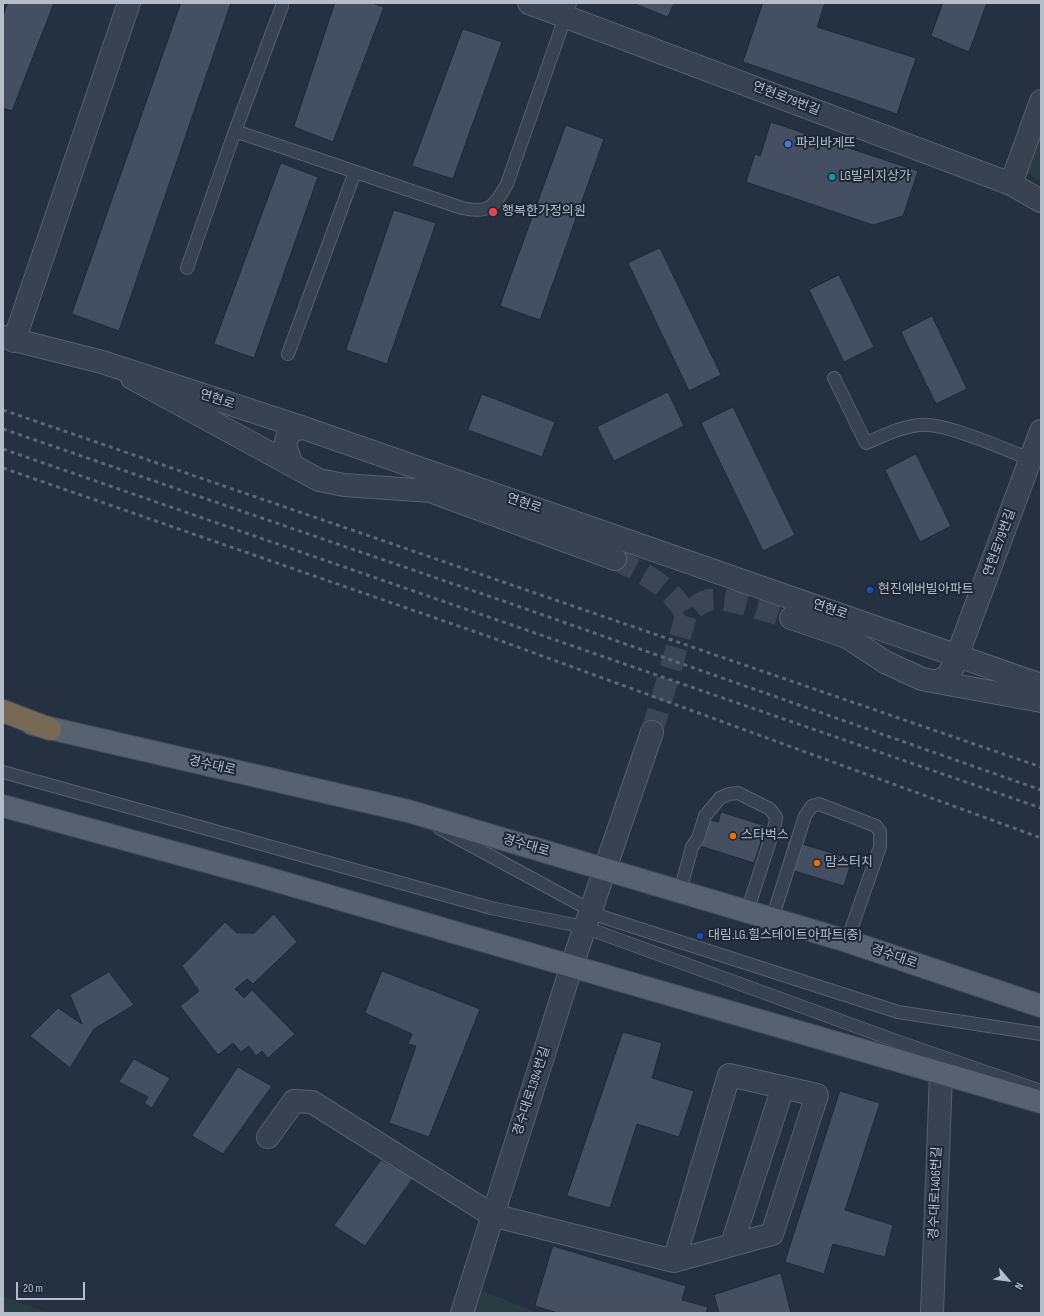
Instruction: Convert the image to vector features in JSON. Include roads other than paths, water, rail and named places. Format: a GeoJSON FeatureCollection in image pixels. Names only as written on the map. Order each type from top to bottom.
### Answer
{"type":"FeatureCollection","features":[{"type":"Feature","properties":{"kind":"highway"},"geometry":{"type":"LineString","coordinates":[[3,712],[50,729]]}},
{"type":"Feature","properties":{"kind":"main road"},"geometry":{"type":"LineString","coordinates":[[3,707],[50,729]]}},
{"type":"Feature","properties":{"kind":"main road","name":"경수대로"},"geometry":{"type":"LineString","coordinates":[[3,716],[50,729],[408,811],[847,941],[1041,1006]]}},
{"type":"Feature","properties":{"kind":"main road"},"geometry":{"type":"LineString","coordinates":[[3,806],[260,876],[572,965],[1041,1102]]}},
{"type":"Feature","properties":{"kind":"street"},"geometry":{"type":"LineString","coordinates":[[8,339],[129,3]]}},
{"type":"Feature","properties":{"kind":"street","name":"연현로79번길"},"geometry":{"type":"LineString","coordinates":[[529,3],[567,9],[1012,184],[1041,201]]}},
{"type":"Feature","properties":{"kind":"street"},"geometry":{"type":"LineString","coordinates":[[1012,184],[1041,100]]}},
{"type":"Feature","properties":{"kind":"street","name":"연현로"},"geometry":{"type":"LineString","coordinates":[[8,339],[102,362],[301,427],[957,654],[1041,685]]}},
{"type":"Feature","properties":{"kind":"street"},"geometry":{"type":"LineString","coordinates":[[102,362],[319,480],[344,485],[430,491],[615,559]]}},
{"type":"Feature","properties":{"kind":"street"},"geometry":{"type":"LineString","coordinates":[[292,465],[285,446],[288,434],[301,427]]}},
{"type":"Feature","properties":{"kind":"street","name":"연현로79번길"},"geometry":{"type":"LineString","coordinates":[[937,682],[947,676],[953,667],[976,609],[1041,431]]}},
{"type":"Feature","properties":{"kind":"street"},"geometry":{"type":"LineString","coordinates":[[791,618],[847,637],[886,662],[922,679],[1041,701]]}},
{"type":"Feature","properties":{"kind":"street","name":"경수대로1394번길"},"geometry":{"type":"LineString","coordinates":[[462,1313],[587,919],[652,732]]}},
{"type":"Feature","properties":{"kind":"street","name":"경수대로1406번길"},"geometry":{"type":"LineString","coordinates":[[932,1313],[941,1074]]}},
{"type":"Feature","properties":{"kind":"street"},"geometry":{"type":"LineString","coordinates":[[268,1137],[294,1101],[312,1102],[492,1215],[674,1261],[772,1234],[816,1094],[729,1075],[674,1261]]}},
{"type":"Feature","properties":{"kind":"street"},"geometry":{"type":"LineString","coordinates":[[732,1244],[783,1087]]}},
{"type":"Feature","properties":{"kind":"lane"},"geometry":{"type":"LineString","coordinates":[[187,268],[235,131],[282,6]]}},
{"type":"Feature","properties":{"kind":"lane"},"geometry":{"type":"LineString","coordinates":[[235,131],[462,208],[477,211],[493,205],[507,184],[567,9]]}},
{"type":"Feature","properties":{"kind":"lane"},"geometry":{"type":"LineString","coordinates":[[288,354],[355,172]]}},
{"type":"Feature","properties":{"kind":"lane"},"geometry":{"type":"LineString","coordinates":[[834,378],[866,443],[899,429],[920,425],[945,428],[1030,459]]}},
{"type":"Feature","properties":{"kind":"lane"},"geometry":{"type":"LineString","coordinates":[[3,772],[491,908],[587,919],[602,917],[898,1012],[1041,1034]]}},
{"type":"Feature","properties":{"kind":"lane"},"geometry":{"type":"LineString","coordinates":[[680,891],[692,847],[698,838],[705,816],[720,798],[728,794],[738,793],[770,809],[776,817],[776,825],[747,912]]}},
{"type":"Feature","properties":{"kind":"lane"},"geometry":{"type":"LineString","coordinates":[[772,919],[805,816],[812,806],[819,804],[876,826],[880,832],[880,847],[847,941]]}},
{"type":"Feature","properties":{"kind":"lane"},"geometry":{"type":"LineString","coordinates":[[408,811],[587,919],[896,1041],[1041,1091]]}},
{"type":"Feature","properties":{"kind":"tunnel"},"geometry":{"type":"LineString","coordinates":[[615,559],[646,575],[665,588],[673,596],[686,616]]}},
{"type":"Feature","properties":{"kind":"tunnel"},"geometry":{"type":"LineString","coordinates":[[652,732],[686,616],[696,606],[709,600],[727,600],[791,618]]}},
{"type":"Feature","properties":{"kind":"railway"},"geometry":{"type":"LineString","coordinates":[[3,410],[1041,767]]}},
{"type":"Feature","properties":{"kind":"railway"},"geometry":{"type":"LineString","coordinates":[[3,429],[506,602],[1041,790]]}},
{"type":"Feature","properties":{"kind":"railway"},"geometry":{"type":"LineString","coordinates":[[3,449],[1041,808]]}},
{"type":"Feature","properties":{"kind":"railway"},"geometry":{"type":"LineString","coordinates":[[3,468],[493,638],[1041,838]]}},
{"type":"Feature","properties":{"kind":"place","name":"파리바게뜨"},"geometry":{"type":"Point","coordinates":[788,144]}},
{"type":"Feature","properties":{"kind":"place","name":"LG빌리지상가"},"geometry":{"type":"Point","coordinates":[832,177]}},
{"type":"Feature","properties":{"kind":"place","name":"행복한가정의원"},"geometry":{"type":"Point","coordinates":[493,212]}},
{"type":"Feature","properties":{"kind":"place","name":"현진에버빌아파트"},"geometry":{"type":"Point","coordinates":[870,590]}},
{"type":"Feature","properties":{"kind":"place","name":"스타벅스"},"geometry":{"type":"Point","coordinates":[733,836]}},
{"type":"Feature","properties":{"kind":"place","name":"맘스터치"},"geometry":{"type":"Point","coordinates":[817,863]}},
{"type":"Feature","properties":{"kind":"place","name":"대림.LG.힐스테이트아파트(중)"},"geometry":{"type":"Point","coordinates":[700,936]}}]}
